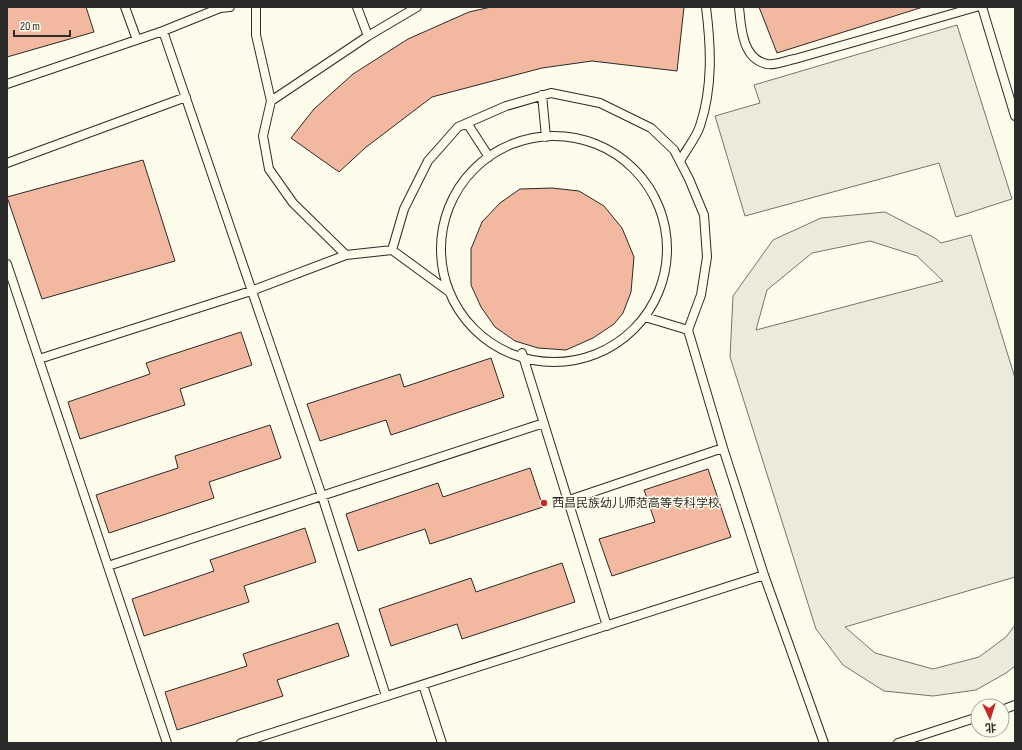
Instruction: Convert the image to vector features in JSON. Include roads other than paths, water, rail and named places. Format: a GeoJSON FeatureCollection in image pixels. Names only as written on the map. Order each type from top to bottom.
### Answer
{"type":"FeatureCollection","features":[{"type":"Feature","properties":{"kind":"lane"},"geometry":{"type":"LineString","coordinates":[[125,7],[137,40]]}},
{"type":"Feature","properties":{"kind":"lane"},"geometry":{"type":"LineString","coordinates":[[7,84],[163,31],[220,8],[230,7]]}},
{"type":"Feature","properties":{"kind":"lane"},"geometry":{"type":"LineString","coordinates":[[256,7],[256,35],[271,101],[263,136],[269,169],[294,202],[346,255]]}},
{"type":"Feature","properties":{"kind":"lane"},"geometry":{"type":"LineString","coordinates":[[357,7],[368,36]]}},
{"type":"Feature","properties":{"kind":"lane"},"geometry":{"type":"LineString","coordinates":[[271,101],[368,36],[417,7]]}},
{"type":"Feature","properties":{"kind":"lane"},"geometry":{"type":"LineString","coordinates":[[680,161],[700,128],[709,93],[711,46],[706,7]]}},
{"type":"Feature","properties":{"kind":"lane"},"geometry":{"type":"LineString","coordinates":[[739,7],[742,38],[754,58],[768,64],[795,59],[976,7]]}},
{"type":"Feature","properties":{"kind":"lane"},"geometry":{"type":"LineString","coordinates":[[982,7],[1015,116]]}},
{"type":"Feature","properties":{"kind":"lane"},"geometry":{"type":"LineString","coordinates":[[163,31],[322,496],[386,696]]}},
{"type":"Feature","properties":{"kind":"lane"},"geometry":{"type":"LineString","coordinates":[[392,250],[404,209],[428,161],[458,127],[506,106],[551,93],[600,103],[651,128],[674,150],[704,215],[708,257],[701,295],[688,330],[723,448],[764,575],[824,743]]}},
{"type":"Feature","properties":{"kind":"lane"},"geometry":{"type":"LineString","coordinates":[[542,96],[546,137]]}},
{"type":"Feature","properties":{"kind":"lane"},"geometry":{"type":"LineString","coordinates":[[7,163],[186,97]]}},
{"type":"Feature","properties":{"kind":"lane"},"geometry":{"type":"LineString","coordinates":[[467,123],[489,157]]}},
{"type":"Feature","properties":{"kind":"lane"},"geometry":{"type":"LineString","coordinates":[[546,137],[571,138],[602,144],[637,170],[656,199],[667,240],[665,268],[657,293],[645,317],[617,346],[589,357],[547,361],[484,342],[462,321],[448,291],[440,264],[443,232],[449,206],[460,182],[480,162],[498,151],[526,140],[546,137]]}},
{"type":"Feature","properties":{"kind":"lane"},"geometry":{"type":"LineString","coordinates":[[39,359],[251,291],[346,255],[392,250],[448,291]]}},
{"type":"Feature","properties":{"kind":"lane"},"geometry":{"type":"LineString","coordinates":[[7,264],[167,743]]}},
{"type":"Feature","properties":{"kind":"lane"},"geometry":{"type":"LineString","coordinates":[[645,317],[688,330]]}},
{"type":"Feature","properties":{"kind":"lane"},"geometry":{"type":"LineString","coordinates":[[522,353],[607,626]]}},
{"type":"Feature","properties":{"kind":"lane"},"geometry":{"type":"LineString","coordinates":[[108,566],[544,423]]}},
{"type":"Feature","properties":{"kind":"lane"},"geometry":{"type":"LineString","coordinates":[[569,500],[723,448]]}},
{"type":"Feature","properties":{"kind":"lane"},"geometry":{"type":"LineString","coordinates":[[241,743],[764,575]]}},
{"type":"Feature","properties":{"kind":"lane"},"geometry":{"type":"LineString","coordinates":[[422,685],[442,743]]}},
{"type":"Feature","properties":{"kind":"lane"},"geometry":{"type":"LineString","coordinates":[[898,743],[970,720]]}},
{"type":"Feature","properties":{"kind":"place","name":"西昌民族幼儿师范高等专科学校"},"geometry":{"type":"Point","coordinates":[544,503]}}]}
